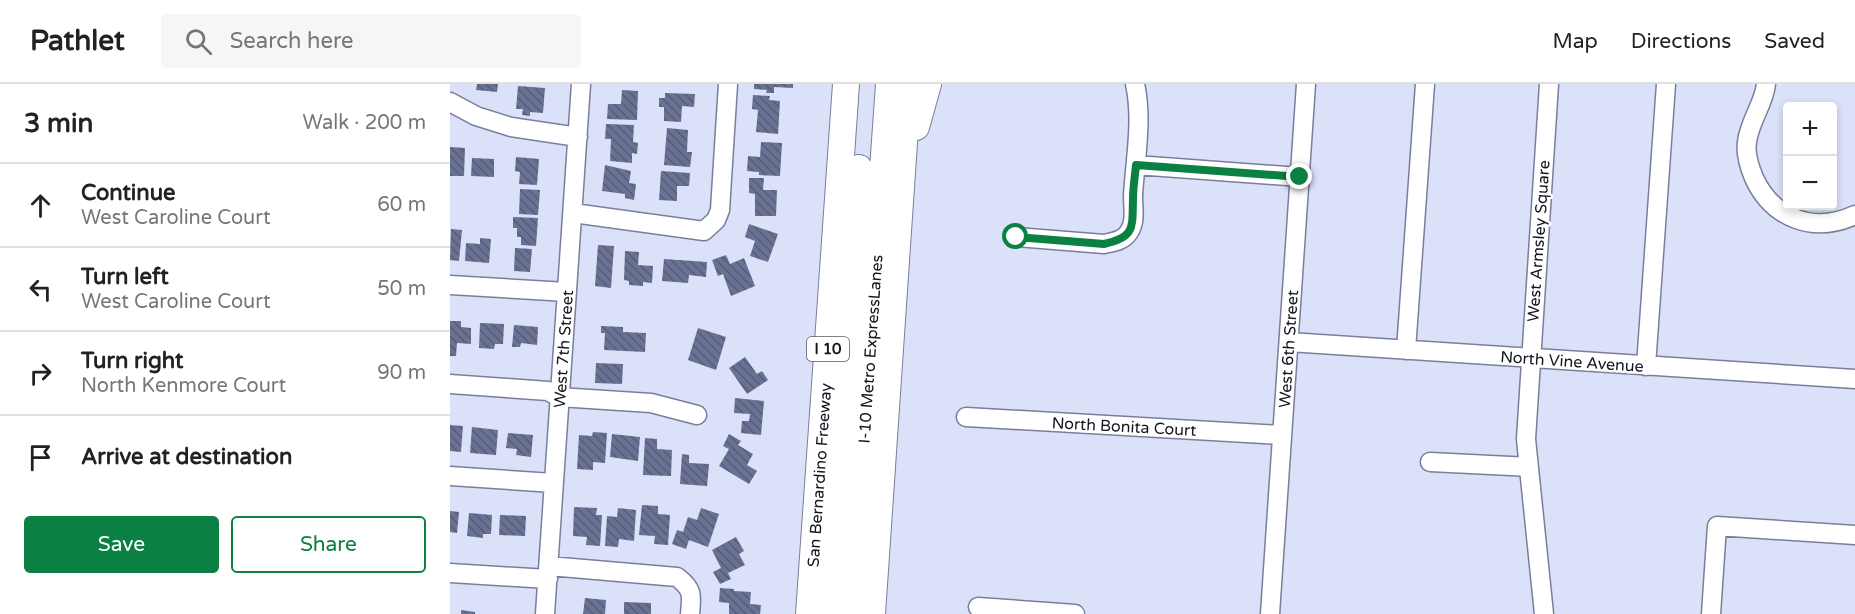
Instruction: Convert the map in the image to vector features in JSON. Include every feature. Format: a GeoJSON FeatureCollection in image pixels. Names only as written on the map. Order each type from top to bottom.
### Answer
{"type":"FeatureCollection","features":[{"type":"Feature","properties":{"kind":"highway"},"geometry":{"type":"LineString","coordinates":[[831,84],[837,221]]}},
{"type":"Feature","properties":{"kind":"highway","name":"San Bernardino Freeway"},"geometry":{"type":"LineString","coordinates":[[809,614],[846,84]]}},
{"type":"Feature","properties":{"kind":"highway","name":"I-10 Metro ExpressLanes"},"geometry":{"type":"LineString","coordinates":[[830,614],[864,84]]}},
{"type":"Feature","properties":{"kind":"highway","name":"I-10 Metro ExpressLanes"},"geometry":{"type":"LineString","coordinates":[[854,614],[889,84]]}},
{"type":"Feature","properties":{"kind":"highway"},"geometry":{"type":"LineString","coordinates":[[872,614],[908,84]]}},
{"type":"Feature","properties":{"kind":"highway"},"geometry":{"type":"LineString","coordinates":[[902,176],[928,84]]}},
{"type":"Feature","properties":{"kind":"street","name":"West 7th Street"},"geometry":{"type":"LineString","coordinates":[[545,614],[581,84]]}},
{"type":"Feature","properties":{"kind":"street"},"geometry":{"type":"LineString","coordinates":[[573,213],[704,231],[716,220],[720,210],[728,84]]}},
{"type":"Feature","properties":{"kind":"street"},"geometry":{"type":"LineString","coordinates":[[1016,237],[1104,244],[1118,241],[1127,235],[1134,222],[1133,198],[1138,120],[1135,84]]}},
{"type":"Feature","properties":{"kind":"street","name":"West 6th Street"},"geometry":{"type":"LineString","coordinates":[[1270,614],[1306,84]]}},
{"type":"Feature","properties":{"kind":"street"},"geometry":{"type":"LineString","coordinates":[[1406,350],[1425,84]]}},
{"type":"Feature","properties":{"kind":"street","name":"West Armsley Square"},"geometry":{"type":"LineString","coordinates":[[1544,614],[1527,439],[1549,84]]}},
{"type":"Feature","properties":{"kind":"street"},"geometry":{"type":"LineString","coordinates":[[1646,366],[1666,84]]}},
{"type":"Feature","properties":{"kind":"street"},"geometry":{"type":"LineString","coordinates":[[1766,84],[1747,141],[1748,164],[1758,186],[1772,206],[1794,219],[1821,223],[1855,215]]}},
{"type":"Feature","properties":{"kind":"street"},"geometry":{"type":"LineString","coordinates":[[450,102],[477,116],[511,127],[578,136]]}},
{"type":"Feature","properties":{"kind":"street"},"geometry":{"type":"LineString","coordinates":[[1136,165],[1300,177]]}},
{"type":"Feature","properties":{"kind":"street"},"geometry":{"type":"LineString","coordinates":[[450,285],[567,292]]}},
{"type":"Feature","properties":{"kind":"street","name":"North Vine Avenue"},"geometry":{"type":"LineString","coordinates":[[1289,342],[1855,379]]}},
{"type":"Feature","properties":{"kind":"street"},"geometry":{"type":"LineString","coordinates":[[450,384],[548,391],[559,397],[651,403],[697,415]]}},
{"type":"Feature","properties":{"kind":"street","name":"North Bonita Court"},"geometry":{"type":"LineString","coordinates":[[966,417],[1282,435]]}},
{"type":"Feature","properties":{"kind":"street"},"geometry":{"type":"LineString","coordinates":[[1430,462],[1529,467]]}},
{"type":"Feature","properties":{"kind":"street"},"geometry":{"type":"LineString","coordinates":[[450,476],[553,483]]}},
{"type":"Feature","properties":{"kind":"street"},"geometry":{"type":"LineString","coordinates":[[1711,614],[1717,526],[1855,536]]}},
{"type":"Feature","properties":{"kind":"street"},"geometry":{"type":"LineString","coordinates":[[450,573],[677,577],[687,584],[692,594],[690,614]]}},
{"type":"Feature","properties":{"kind":"street"},"geometry":{"type":"LineString","coordinates":[[978,607],[1075,614]]}},
{"type":"Feature","properties":{"kind":"building"},"geometry":{"type":"Polygon","coordinates":[[[477,84],[498,84],[497,92],[476,90],[477,84]]]}},
{"type":"Feature","properties":{"kind":"building"},"geometry":{"type":"Polygon","coordinates":[[[754,84],[793,84],[793,88],[774,87],[774,93],[766,93],[767,90],[754,89],[754,84]]]}},
{"type":"Feature","properties":{"kind":"building"},"geometry":{"type":"Polygon","coordinates":[[[518,86],[545,88],[543,113],[530,112],[530,116],[522,115],[523,109],[516,109],[518,86]]]}},
{"type":"Feature","properties":{"kind":"building"},"geometry":{"type":"Polygon","coordinates":[[[622,90],[638,91],[637,120],[607,119],[608,104],[621,104],[622,90]]]}},
{"type":"Feature","properties":{"kind":"building"},"geometry":{"type":"Polygon","coordinates":[[[665,93],[695,94],[694,107],[682,106],[681,122],[664,121],[664,107],[659,107],[659,98],[665,98],[665,93]]]}},
{"type":"Feature","properties":{"kind":"building"},"geometry":{"type":"Polygon","coordinates":[[[753,95],[770,96],[769,100],[780,101],[778,134],[756,132],[758,110],[752,109],[753,95]]]}},
{"type":"Feature","properties":{"kind":"building"},"geometry":{"type":"Polygon","coordinates":[[[606,124],[634,125],[633,142],[638,143],[637,154],[632,153],[632,163],[610,161],[611,139],[605,139],[606,124]]]}},
{"type":"Feature","properties":{"kind":"building"},"geometry":{"type":"Polygon","coordinates":[[[667,128],[688,130],[687,152],[692,152],[690,167],[664,165],[667,128]]]}},
{"type":"Feature","properties":{"kind":"building"},"geometry":{"type":"Polygon","coordinates":[[[761,142],[782,143],[780,176],[759,175],[759,172],[747,171],[748,156],[760,157],[761,142]]]}},
{"type":"Feature","properties":{"kind":"building"},"geometry":{"type":"Polygon","coordinates":[[[450,147],[465,148],[464,176],[450,176],[450,147]]]}},
{"type":"Feature","properties":{"kind":"building"},"geometry":{"type":"Polygon","coordinates":[[[516,157],[539,159],[537,185],[519,184],[520,172],[515,171],[516,157]]]}},
{"type":"Feature","properties":{"kind":"building"},"geometry":{"type":"Polygon","coordinates":[[[472,158],[494,159],[494,177],[471,176],[472,158]]]}},
{"type":"Feature","properties":{"kind":"building"},"geometry":{"type":"Polygon","coordinates":[[[605,165],[631,171],[629,183],[636,184],[634,200],[625,198],[625,194],[602,191],[605,165]]]}},
{"type":"Feature","properties":{"kind":"building"},"geometry":{"type":"Polygon","coordinates":[[[661,171],[690,173],[689,186],[677,186],[677,201],[659,200],[661,171]]]}},
{"type":"Feature","properties":{"kind":"building"},"geometry":{"type":"Polygon","coordinates":[[[749,178],[764,178],[763,190],[777,190],[776,216],[755,216],[755,194],[749,193],[749,178]]]}},
{"type":"Feature","properties":{"kind":"building"},"geometry":{"type":"Polygon","coordinates":[[[520,189],[540,190],[538,215],[519,214],[520,189]]]}},
{"type":"Feature","properties":{"kind":"building"},"geometry":{"type":"Polygon","coordinates":[[[513,217],[538,218],[536,246],[521,245],[521,237],[517,237],[517,228],[513,228],[513,217]]]}},
{"type":"Feature","properties":{"kind":"building"},"geometry":{"type":"Polygon","coordinates":[[[749,224],[778,234],[768,262],[750,256],[755,241],[745,237],[749,224]]]}},
{"type":"Feature","properties":{"kind":"building"},"geometry":{"type":"Polygon","coordinates":[[[451,229],[462,230],[459,261],[450,260],[451,229]]]}},
{"type":"Feature","properties":{"kind":"building"},"geometry":{"type":"Polygon","coordinates":[[[480,238],[491,239],[489,263],[465,261],[466,243],[480,244],[480,238]]]}},
{"type":"Feature","properties":{"kind":"building"},"geometry":{"type":"Polygon","coordinates":[[[598,245],[614,246],[611,288],[595,286],[598,245]]]}},
{"type":"Feature","properties":{"kind":"building"},"geometry":{"type":"Polygon","coordinates":[[[515,248],[532,249],[530,272],[514,271],[515,248]]]}},
{"type":"Feature","properties":{"kind":"building"},"geometry":{"type":"Polygon","coordinates":[[[625,251],[639,252],[638,265],[653,266],[652,283],[643,282],[643,286],[629,285],[629,281],[624,280],[625,251]]]}},
{"type":"Feature","properties":{"kind":"building"},"geometry":{"type":"Polygon","coordinates":[[[726,255],[730,264],[744,258],[755,286],[731,296],[723,274],[718,276],[712,260],[726,255]]]}},
{"type":"Feature","properties":{"kind":"building"},"geometry":{"type":"Polygon","coordinates":[[[664,259],[707,262],[706,277],[689,275],[688,283],[662,281],[664,259]]]}},
{"type":"Feature","properties":{"kind":"building"},"geometry":{"type":"Polygon","coordinates":[[[450,321],[461,321],[461,327],[471,328],[471,344],[457,343],[456,356],[450,356],[450,321]]]}},
{"type":"Feature","properties":{"kind":"building"},"geometry":{"type":"Polygon","coordinates":[[[480,323],[504,324],[503,344],[495,344],[494,349],[479,348],[480,323]]]}},
{"type":"Feature","properties":{"kind":"building"},"geometry":{"type":"Polygon","coordinates":[[[514,325],[538,327],[537,345],[521,343],[520,347],[512,347],[514,325]]]}},
{"type":"Feature","properties":{"kind":"building"},"geometry":{"type":"Polygon","coordinates":[[[601,326],[623,327],[623,332],[646,333],[645,352],[604,350],[605,333],[601,333],[601,326]]]}},
{"type":"Feature","properties":{"kind":"building"},"geometry":{"type":"Polygon","coordinates":[[[698,328],[726,337],[716,370],[688,360],[698,328]]]}},
{"type":"Feature","properties":{"kind":"building"},"geometry":{"type":"Polygon","coordinates":[[[745,357],[757,374],[762,371],[768,380],[747,394],[729,368],[745,357]]]}},
{"type":"Feature","properties":{"kind":"building"},"geometry":{"type":"Polygon","coordinates":[[[596,363],[623,364],[622,384],[595,383],[596,363]]]}},
{"type":"Feature","properties":{"kind":"building"},"geometry":{"type":"Polygon","coordinates":[[[735,398],[764,401],[761,435],[741,433],[742,421],[749,421],[750,414],[734,413],[735,398]]]}},
{"type":"Feature","properties":{"kind":"building"},"geometry":{"type":"Polygon","coordinates":[[[450,425],[463,426],[461,452],[450,451],[450,425]]]}},
{"type":"Feature","properties":{"kind":"building"},"geometry":{"type":"Polygon","coordinates":[[[472,427],[498,430],[496,455],[470,453],[472,427]]]}},
{"type":"Feature","properties":{"kind":"building"},"geometry":{"type":"Polygon","coordinates":[[[593,432],[607,433],[605,463],[593,462],[593,470],[577,469],[579,435],[592,436],[593,432]]]}},
{"type":"Feature","properties":{"kind":"building"},"geometry":{"type":"Polygon","coordinates":[[[508,433],[533,435],[531,457],[516,455],[517,449],[506,448],[508,433]]]}},
{"type":"Feature","properties":{"kind":"building"},"geometry":{"type":"Polygon","coordinates":[[[612,434],[640,437],[638,461],[610,457],[612,434]]]}},
{"type":"Feature","properties":{"kind":"building"},"geometry":{"type":"Polygon","coordinates":[[[729,434],[741,441],[738,445],[753,454],[747,465],[757,471],[749,484],[719,466],[729,449],[723,446],[729,434]]]}},
{"type":"Feature","properties":{"kind":"building"},"geometry":{"type":"Polygon","coordinates":[[[645,438],[657,439],[657,449],[672,450],[671,476],[643,475],[645,438]]]}},
{"type":"Feature","properties":{"kind":"building"},"geometry":{"type":"Polygon","coordinates":[[[682,454],[689,455],[689,463],[709,464],[707,486],[680,484],[682,454]]]}},
{"type":"Feature","properties":{"kind":"building"},"geometry":{"type":"Polygon","coordinates":[[[642,505],[658,506],[658,514],[670,515],[668,545],[654,544],[655,536],[639,535],[642,505]]]}},
{"type":"Feature","properties":{"kind":"building"},"geometry":{"type":"Polygon","coordinates":[[[574,507],[597,508],[596,515],[602,515],[600,546],[586,545],[587,537],[573,536],[574,507]]]}},
{"type":"Feature","properties":{"kind":"building"},"geometry":{"type":"Polygon","coordinates":[[[618,508],[636,510],[634,541],[619,539],[618,547],[605,546],[607,516],[617,517],[618,508]]]}},
{"type":"Feature","properties":{"kind":"building"},"geometry":{"type":"Polygon","coordinates":[[[701,508],[719,514],[708,547],[689,540],[686,549],[672,544],[677,530],[683,532],[688,517],[697,520],[701,508]]]}},
{"type":"Feature","properties":{"kind":"building"},"geometry":{"type":"Polygon","coordinates":[[[450,511],[459,512],[457,533],[450,532],[450,511]]]}},
{"type":"Feature","properties":{"kind":"building"},"geometry":{"type":"Polygon","coordinates":[[[469,513],[492,515],[491,534],[483,534],[483,538],[467,536],[469,513]]]}},
{"type":"Feature","properties":{"kind":"building"},"geometry":{"type":"Polygon","coordinates":[[[500,515],[526,516],[525,536],[499,535],[500,515]]]}},
{"type":"Feature","properties":{"kind":"building"},"geometry":{"type":"Polygon","coordinates":[[[736,537],[744,551],[739,554],[745,565],[728,573],[731,579],[720,584],[713,572],[721,568],[712,550],[736,537]]]}},
{"type":"Feature","properties":{"kind":"building"},"geometry":{"type":"Polygon","coordinates":[[[720,588],[751,592],[750,604],[761,605],[760,614],[729,614],[729,603],[719,602],[720,588]]]}},
{"type":"Feature","properties":{"kind":"building"},"geometry":{"type":"Polygon","coordinates":[[[585,598],[606,600],[605,614],[583,614],[585,598]]]}},
{"type":"Feature","properties":{"kind":"building"},"geometry":{"type":"Polygon","coordinates":[[[624,602],[651,603],[651,614],[624,614],[624,602]]]}},
{"type":"Feature","properties":{"kind":"building"},"geometry":{"type":"Polygon","coordinates":[[[461,610],[475,612],[475,614],[461,614],[461,610]]]}},
{"type":"Feature","properties":{"kind":"route"},"geometry":{"type":"LineString","coordinates":[[1016,237],[1104,244],[1118,241],[1127,235],[1134,222],[1133,198],[1136,165],[1300,177]]}}]}
